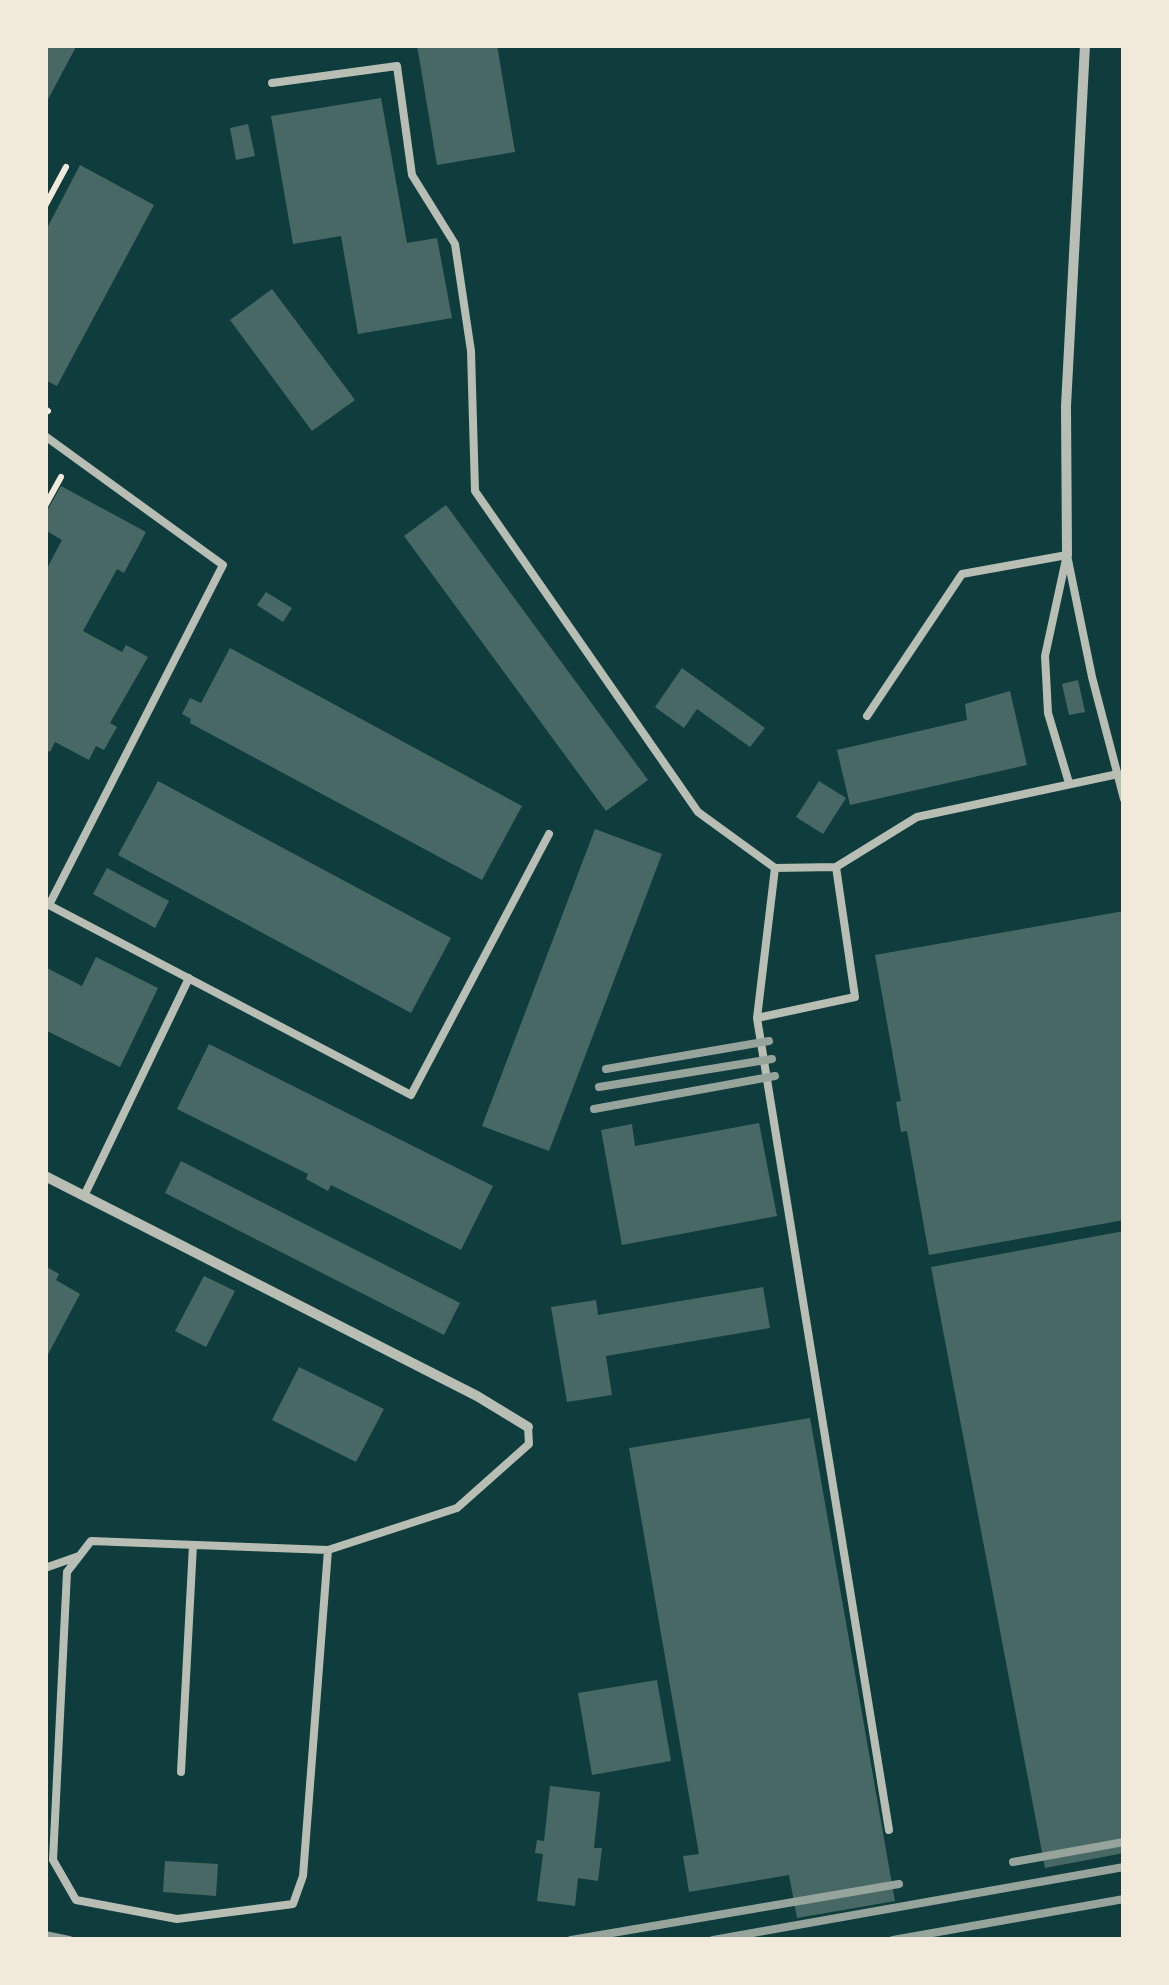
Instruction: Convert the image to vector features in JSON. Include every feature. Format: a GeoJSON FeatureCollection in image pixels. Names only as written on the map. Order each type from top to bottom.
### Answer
{"type":"FeatureCollection","features":[{"type":"Feature","properties":{"kind":"street"},"geometry":{"type":"LineString","coordinates":[[1068,555],[1066,406],[1086,45]]}},
{"type":"Feature","properties":{"kind":"street"},"geometry":{"type":"LineString","coordinates":[[45,1176],[477,1396],[528,1427]]}},
{"type":"Feature","properties":{"kind":"lane"},"geometry":{"type":"LineString","coordinates":[[272,83],[398,66],[412,176],[455,244],[471,351],[475,491],[698,812],[775,868],[836,867],[917,817],[1118,774]]}},
{"type":"Feature","properties":{"kind":"lane"},"geometry":{"type":"LineString","coordinates":[[45,436],[223,565],[47,904],[411,1095],[549,834]]}},
{"type":"Feature","properties":{"kind":"lane"},"geometry":{"type":"LineString","coordinates":[[866,716],[962,574],[1068,555]]}},
{"type":"Feature","properties":{"kind":"lane"},"geometry":{"type":"LineString","coordinates":[[1068,555],[1092,677],[1124,800]]}},
{"type":"Feature","properties":{"kind":"lane"},"geometry":{"type":"LineString","coordinates":[[1068,555],[1045,656],[1048,713],[1068,783]]}},
{"type":"Feature","properties":{"kind":"lane"},"geometry":{"type":"LineString","coordinates":[[757,1018],[856,996],[836,867]]}},
{"type":"Feature","properties":{"kind":"lane"},"geometry":{"type":"LineString","coordinates":[[775,868],[757,1018],[889,1830]]}},
{"type":"Feature","properties":{"kind":"lane"},"geometry":{"type":"LineString","coordinates":[[84,1196],[189,978]]}},
{"type":"Feature","properties":{"kind":"lane"},"geometry":{"type":"LineString","coordinates":[[328,1550],[303,1876],[293,1904],[177,1919],[76,1900],[53,1860],[67,1572],[91,1540],[328,1550],[457,1508],[529,1444],[528,1427]]}},
{"type":"Feature","properties":{"kind":"lane"},"geometry":{"type":"LineString","coordinates":[[181,1772],[193,1545]]}},
{"type":"Feature","properties":{"kind":"lane"},"geometry":{"type":"LineString","coordinates":[[45,1568],[80,1556]]}},
{"type":"Feature","properties":{"kind":"path"},"geometry":{"type":"LineString","coordinates":[[45,206],[66,167]]}},
{"type":"Feature","properties":{"kind":"path"},"geometry":{"type":"LineString","coordinates":[[45,506],[60,478]]}},
{"type":"Feature","properties":{"kind":"building"},"geometry":{"type":"Polygon","coordinates":[[[45,45],[77,45],[45,105],[45,45]]]}},
{"type":"Feature","properties":{"kind":"building"},"geometry":{"type":"Polygon","coordinates":[[[417,45],[497,45],[515,152],[437,165],[417,45]]]}},
{"type":"Feature","properties":{"kind":"building"},"geometry":{"type":"Polygon","coordinates":[[[381,98],[407,243],[437,238],[452,318],[358,334],[341,236],[293,244],[271,116],[381,98]]]}},
{"type":"Feature","properties":{"kind":"building"},"geometry":{"type":"Polygon","coordinates":[[[248,124],[255,156],[236,160],[230,128],[248,124]]]}},
{"type":"Feature","properties":{"kind":"building"},"geometry":{"type":"Polygon","coordinates":[[[80,165],[154,205],[57,386],[45,380],[45,232],[80,165]]]}},
{"type":"Feature","properties":{"kind":"building"},"geometry":{"type":"Polygon","coordinates":[[[272,289],[355,400],[312,431],[230,320],[272,289]]]}},
{"type":"Feature","properties":{"kind":"building"},"geometry":{"type":"Polygon","coordinates":[[[61,486],[146,532],[124,573],[117,569],[83,631],[122,652],[126,645],[148,657],[110,723],[117,727],[104,750],[96,746],[89,760],[55,742],[50,752],[45,749],[45,572],[62,540],[45,530],[45,514],[61,486]]]}},
{"type":"Feature","properties":{"kind":"building"},"geometry":{"type":"Polygon","coordinates":[[[446,505],[648,780],[606,811],[404,536],[446,505]]]}},
{"type":"Feature","properties":{"kind":"building"},"geometry":{"type":"Polygon","coordinates":[[[266,592],[292,608],[283,622],[257,605],[266,592]]]}},
{"type":"Feature","properties":{"kind":"building"},"geometry":{"type":"Polygon","coordinates":[[[230,648],[522,806],[482,880],[190,723],[191,719],[182,714],[190,698],[201,703],[230,648]]]}},
{"type":"Feature","properties":{"kind":"building"},"geometry":{"type":"Polygon","coordinates":[[[682,668],[765,728],[750,747],[697,709],[684,728],[655,707],[682,668]]]}},
{"type":"Feature","properties":{"kind":"building"},"geometry":{"type":"Polygon","coordinates":[[[1078,680],[1085,712],[1069,715],[1062,684],[1078,680]]]}},
{"type":"Feature","properties":{"kind":"building"},"geometry":{"type":"Polygon","coordinates":[[[1010,691],[1027,765],[850,805],[837,750],[967,720],[965,704],[1010,691]]]}},
{"type":"Feature","properties":{"kind":"building"},"geometry":{"type":"Polygon","coordinates":[[[158,781],[451,938],[411,1013],[118,855],[158,781]]]}},
{"type":"Feature","properties":{"kind":"building"},"geometry":{"type":"Polygon","coordinates":[[[819,781],[846,798],[823,834],[796,817],[819,781]]]}},
{"type":"Feature","properties":{"kind":"building"},"geometry":{"type":"Polygon","coordinates":[[[595,829],[662,854],[549,1151],[482,1126],[595,829]]]}},
{"type":"Feature","properties":{"kind":"building"},"geometry":{"type":"Polygon","coordinates":[[[107,868],[169,901],[155,928],[93,894],[107,868]]]}},
{"type":"Feature","properties":{"kind":"building"},"geometry":{"type":"Polygon","coordinates":[[[1124,911],[1124,1220],[929,1255],[907,1131],[901,1132],[896,1102],[901,1101],[875,955],[1124,911]]]}},
{"type":"Feature","properties":{"kind":"building"},"geometry":{"type":"Polygon","coordinates":[[[96,957],[158,988],[120,1067],[45,1030],[45,967],[82,986],[96,957]]]}},
{"type":"Feature","properties":{"kind":"building"},"geometry":{"type":"Polygon","coordinates":[[[209,1044],[493,1186],[461,1250],[331,1185],[328,1191],[306,1179],[308,1174],[177,1109],[209,1044]]]}},
{"type":"Feature","properties":{"kind":"building"},"geometry":{"type":"Polygon","coordinates":[[[759,1123],[777,1216],[622,1245],[601,1130],[632,1124],[635,1146],[759,1123]]]}},
{"type":"Feature","properties":{"kind":"building"},"geometry":{"type":"Polygon","coordinates":[[[181,1161],[460,1303],[444,1335],[165,1193],[181,1161]]]}},
{"type":"Feature","properties":{"kind":"building"},"geometry":{"type":"Polygon","coordinates":[[[1124,1231],[1124,1853],[1045,1868],[931,1267],[1124,1231]]]}},
{"type":"Feature","properties":{"kind":"building"},"geometry":{"type":"Polygon","coordinates":[[[45,1266],[59,1274],[56,1280],[80,1294],[45,1360],[45,1266]]]}},
{"type":"Feature","properties":{"kind":"building"},"geometry":{"type":"Polygon","coordinates":[[[204,1276],[235,1291],[206,1347],[175,1331],[204,1276]]]}},
{"type":"Feature","properties":{"kind":"building"},"geometry":{"type":"Polygon","coordinates":[[[763,1287],[770,1328],[606,1356],[612,1395],[567,1402],[551,1307],[596,1300],[598,1315],[763,1287]]]}},
{"type":"Feature","properties":{"kind":"building"},"geometry":{"type":"Polygon","coordinates":[[[299,1367],[384,1409],[356,1462],[272,1420],[299,1367]]]}},
{"type":"Feature","properties":{"kind":"building"},"geometry":{"type":"Polygon","coordinates":[[[810,1418],[895,1901],[797,1918],[789,1875],[689,1892],[683,1856],[699,1854],[629,1448],[810,1418]]]}},
{"type":"Feature","properties":{"kind":"building"},"geometry":{"type":"Polygon","coordinates":[[[657,1680],[671,1761],[592,1775],[578,1693],[657,1680]]]}},
{"type":"Feature","properties":{"kind":"building"},"geometry":{"type":"Polygon","coordinates":[[[550,1786],[600,1792],[594,1848],[602,1848],[598,1881],[578,1878],[575,1906],[537,1901],[543,1854],[535,1853],[537,1840],[544,1841],[550,1786]]]}},
{"type":"Feature","properties":{"kind":"building"},"geometry":{"type":"Polygon","coordinates":[[[165,1861],[218,1864],[216,1896],[163,1892],[165,1861]]]}},
{"type":"Feature","properties":{"kind":"railway"},"geometry":{"type":"LineString","coordinates":[[606,1069],[769,1041]]}},
{"type":"Feature","properties":{"kind":"railway"},"geometry":{"type":"LineString","coordinates":[[599,1087],[772,1059]]}},
{"type":"Feature","properties":{"kind":"railway"},"geometry":{"type":"LineString","coordinates":[[594,1109],[775,1076]]}},
{"type":"Feature","properties":{"kind":"railway"},"geometry":{"type":"LineString","coordinates":[[1013,1862],[1124,1842]]}},
{"type":"Feature","properties":{"kind":"railway"},"geometry":{"type":"LineString","coordinates":[[713,1940],[1124,1867]]}},
{"type":"Feature","properties":{"kind":"railway"},"geometry":{"type":"LineString","coordinates":[[571,1940],[899,1884]]}},
{"type":"Feature","properties":{"kind":"railway"},"geometry":{"type":"LineString","coordinates":[[893,1940],[1124,1899]]}},
{"type":"Feature","properties":{"kind":"railway"},"geometry":{"type":"LineString","coordinates":[[45,1935],[69,1940]]}}]}
